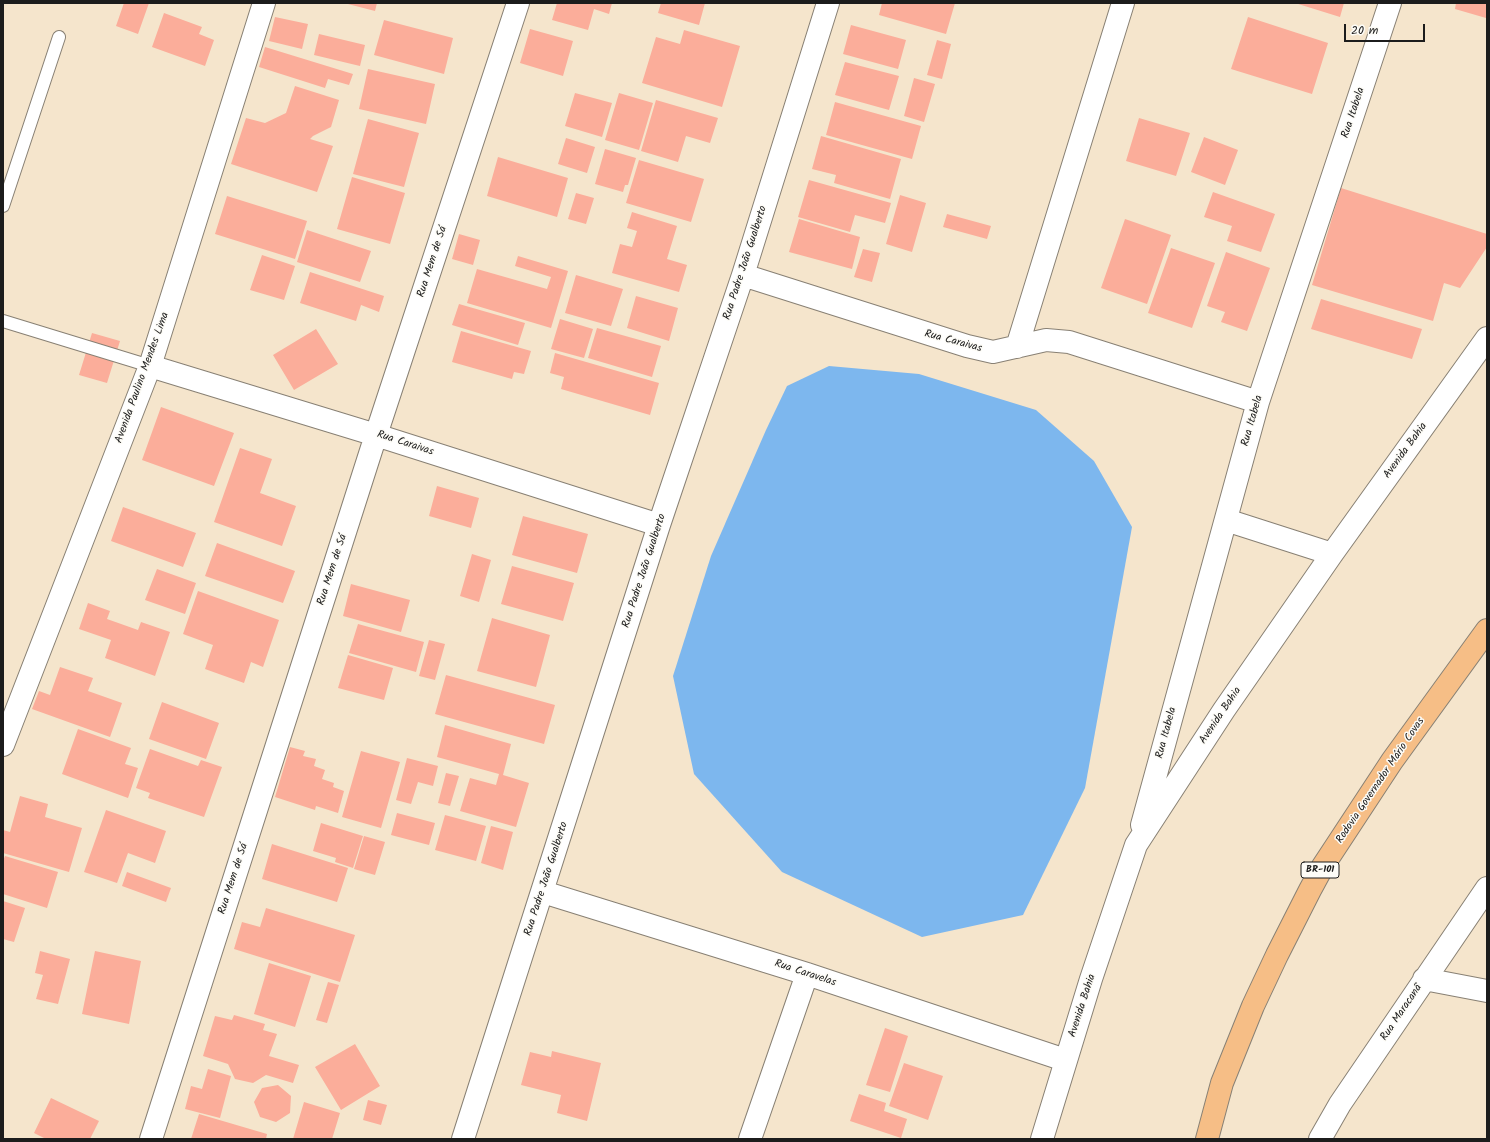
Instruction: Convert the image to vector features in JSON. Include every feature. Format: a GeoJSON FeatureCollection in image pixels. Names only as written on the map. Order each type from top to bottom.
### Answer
{"type":"FeatureCollection","features":[{"type":"Feature","properties":{"kind":"highway","name":"Rodovia Governador Mário Covas"},"geometry":{"type":"LineString","coordinates":[[1207,1139],[1222,1083],[1253,1006],[1277,954],[1323,866],[1392,762],[1487,630]]}},
{"type":"Feature","properties":{"kind":"street","name":"Avenida Paulino Mendes Lima"},"geometry":{"type":"LineString","coordinates":[[3,746],[150,366],[264,3]]}},
{"type":"Feature","properties":{"kind":"street","name":"Rua Mem de Sá"},"geometry":{"type":"LineString","coordinates":[[152,1139],[376,435],[518,3]]}},
{"type":"Feature","properties":{"kind":"street","name":"Rua Padre João Gualberto"},"geometry":{"type":"LineString","coordinates":[[463,1139],[659,525],[743,275],[828,3]]}},
{"type":"Feature","properties":{"kind":"street"},"geometry":{"type":"LineString","coordinates":[[1016,347],[1123,3]]}},
{"type":"Feature","properties":{"kind":"street","name":"Rua Itabela"},"geometry":{"type":"LineString","coordinates":[[1136,845],[1258,402],[1390,3]]}},
{"type":"Feature","properties":{"kind":"street","name":"Rua Caraivas"},"geometry":{"type":"LineString","coordinates":[[743,275],[967,346],[993,352],[1046,340],[1069,342],[1258,402]]}},
{"type":"Feature","properties":{"kind":"street","name":"Avenida Bahia"},"geometry":{"type":"LineString","coordinates":[[1042,1139],[1065,1060],[1136,845],[1224,710],[1332,554],[1487,338]]}},
{"type":"Feature","properties":{"kind":"street","name":"Rua Caraivas"},"geometry":{"type":"LineString","coordinates":[[150,366],[376,435],[659,525]]}},
{"type":"Feature","properties":{"kind":"street"},"geometry":{"type":"LineString","coordinates":[[1226,520],[1332,554]]}},
{"type":"Feature","properties":{"kind":"street","name":"Rua Maracanã"},"geometry":{"type":"LineString","coordinates":[[1320,1139],[1340,1104],[1487,888]]}},
{"type":"Feature","properties":{"kind":"street","name":"Rua Caravelas"},"geometry":{"type":"LineString","coordinates":[[543,892],[807,974],[1065,1060]]}},
{"type":"Feature","properties":{"kind":"street"},"geometry":{"type":"LineString","coordinates":[[750,1139],[807,974]]}},
{"type":"Feature","properties":{"kind":"street"},"geometry":{"type":"LineString","coordinates":[[1424,979],[1487,991]]}},
{"type":"Feature","properties":{"kind":"lane"},"geometry":{"type":"LineString","coordinates":[[3,206],[59,37]]}},
{"type":"Feature","properties":{"kind":"lane"},"geometry":{"type":"LineString","coordinates":[[3,321],[150,366]]}},
{"type":"Feature","properties":{"kind":"water"},"geometry":{"type":"Polygon","coordinates":[[[829,366],[919,374],[1036,410],[1094,461],[1132,527],[1085,788],[1023,915],[922,937],[782,872],[694,774],[673,676],[711,556],[766,430],[787,386],[829,366]]]}},
{"type":"Feature","properties":{"kind":"building"},"geometry":{"type":"Polygon","coordinates":[[[124,3],[149,3],[138,34],[116,26],[124,3]]]}},
{"type":"Feature","properties":{"kind":"building"},"geometry":{"type":"Polygon","coordinates":[[[344,3],[377,3],[375,11],[344,3]]]}},
{"type":"Feature","properties":{"kind":"building"},"geometry":{"type":"Polygon","coordinates":[[[557,3],[612,3],[609,14],[594,9],[588,30],[552,20],[557,3]]]}},
{"type":"Feature","properties":{"kind":"building"},"geometry":{"type":"Polygon","coordinates":[[[661,3],[705,3],[699,25],[658,13],[661,3]]]}},
{"type":"Feature","properties":{"kind":"building"},"geometry":{"type":"Polygon","coordinates":[[[882,3],[955,3],[946,34],[879,15],[882,3]]]}},
{"type":"Feature","properties":{"kind":"building"},"geometry":{"type":"Polygon","coordinates":[[[1295,3],[1344,3],[1340,17],[1295,3]]]}},
{"type":"Feature","properties":{"kind":"building"},"geometry":{"type":"Polygon","coordinates":[[[1456,3],[1487,3],[1486,18],[1455,9],[1456,3]]]}},
{"type":"Feature","properties":{"kind":"building"},"geometry":{"type":"Polygon","coordinates":[[[164,13],[202,27],[199,34],[214,40],[205,66],[152,47],[164,13]]]}},
{"type":"Feature","properties":{"kind":"building"},"geometry":{"type":"Polygon","coordinates":[[[275,17],[308,24],[302,49],[269,41],[275,17]]]}},
{"type":"Feature","properties":{"kind":"building"},"geometry":{"type":"Polygon","coordinates":[[[1248,17],[1328,43],[1312,94],[1231,69],[1248,17]]]}},
{"type":"Feature","properties":{"kind":"building"},"geometry":{"type":"Polygon","coordinates":[[[384,20],[453,38],[444,74],[374,55],[384,20]]]}},
{"type":"Feature","properties":{"kind":"building"},"geometry":{"type":"Polygon","coordinates":[[[851,25],[906,40],[898,69],[843,54],[851,25]]]}},
{"type":"Feature","properties":{"kind":"building"},"geometry":{"type":"Polygon","coordinates":[[[530,29],[573,41],[563,76],[520,63],[530,29]]]}},
{"type":"Feature","properties":{"kind":"building"},"geometry":{"type":"Polygon","coordinates":[[[684,30],[740,46],[722,107],[642,83],[656,37],[680,44],[684,30]]]}},
{"type":"Feature","properties":{"kind":"building"},"geometry":{"type":"Polygon","coordinates":[[[319,34],[365,45],[360,66],[314,55],[319,34]]]}},
{"type":"Feature","properties":{"kind":"building"},"geometry":{"type":"Polygon","coordinates":[[[937,40],[951,44],[942,79],[927,75],[937,40]]]}},
{"type":"Feature","properties":{"kind":"building"},"geometry":{"type":"Polygon","coordinates":[[[265,47],[353,74],[349,85],[328,79],[325,88],[259,67],[265,47]]]}},
{"type":"Feature","properties":{"kind":"building"},"geometry":{"type":"Polygon","coordinates":[[[845,62],[899,76],[889,110],[835,95],[845,62]]]}},
{"type":"Feature","properties":{"kind":"building"},"geometry":{"type":"Polygon","coordinates":[[[368,69],[435,84],[426,124],[359,109],[368,69]]]}},
{"type":"Feature","properties":{"kind":"building"},"geometry":{"type":"Polygon","coordinates":[[[914,78],[935,84],[924,122],[904,116],[914,78]]]}},
{"type":"Feature","properties":{"kind":"building"},"geometry":{"type":"Polygon","coordinates":[[[295,86],[339,100],[331,127],[310,139],[333,146],[317,192],[231,164],[246,118],[265,123],[286,113],[295,86]]]}},
{"type":"Feature","properties":{"kind":"building"},"geometry":{"type":"Polygon","coordinates":[[[575,93],[612,103],[602,137],[565,126],[575,93]]]}},
{"type":"Feature","properties":{"kind":"building"},"geometry":{"type":"Polygon","coordinates":[[[619,93],[653,103],[639,150],[605,140],[619,93]]]}},
{"type":"Feature","properties":{"kind":"building"},"geometry":{"type":"Polygon","coordinates":[[[656,100],[718,118],[710,143],[686,136],[678,162],[641,151],[656,100]]]}},
{"type":"Feature","properties":{"kind":"building"},"geometry":{"type":"Polygon","coordinates":[[[835,102],[921,126],[912,159],[826,135],[835,102]]]}},
{"type":"Feature","properties":{"kind":"building"},"geometry":{"type":"Polygon","coordinates":[[[1139,118],[1190,133],[1176,176],[1126,161],[1139,118]]]}},
{"type":"Feature","properties":{"kind":"building"},"geometry":{"type":"Polygon","coordinates":[[[368,119],[419,133],[404,187],[353,174],[368,119]]]}},
{"type":"Feature","properties":{"kind":"building"},"geometry":{"type":"Polygon","coordinates":[[[821,136],[901,159],[890,199],[834,183],[836,175],[812,169],[821,136]]]}},
{"type":"Feature","properties":{"kind":"building"},"geometry":{"type":"Polygon","coordinates":[[[1204,137],[1238,150],[1225,185],[1191,172],[1204,137]]]}},
{"type":"Feature","properties":{"kind":"building"},"geometry":{"type":"Polygon","coordinates":[[[566,138],[595,147],[587,173],[558,164],[566,138]]]}},
{"type":"Feature","properties":{"kind":"building"},"geometry":{"type":"Polygon","coordinates":[[[605,149],[636,158],[628,185],[625,185],[623,192],[595,184],[605,149]]]}},
{"type":"Feature","properties":{"kind":"building"},"geometry":{"type":"Polygon","coordinates":[[[498,157],[568,178],[557,217],[487,196],[498,157]]]}},
{"type":"Feature","properties":{"kind":"building"},"geometry":{"type":"Polygon","coordinates":[[[639,160],[704,179],[691,222],[626,203],[639,160]]]}},
{"type":"Feature","properties":{"kind":"building"},"geometry":{"type":"Polygon","coordinates":[[[352,177],[405,193],[390,244],[337,229],[352,177]]]}},
{"type":"Feature","properties":{"kind":"building"},"geometry":{"type":"Polygon","coordinates":[[[809,180],[891,203],[885,223],[855,215],[850,232],[798,217],[809,180]]]}},
{"type":"Feature","properties":{"kind":"building"},"geometry":{"type":"Polygon","coordinates":[[[1341,188],[1487,234],[1487,247],[1460,288],[1444,283],[1433,321],[1312,285],[1341,188]]]}},
{"type":"Feature","properties":{"kind":"building"},"geometry":{"type":"Polygon","coordinates":[[[1213,192],[1275,214],[1261,252],[1227,241],[1232,226],[1204,217],[1213,192]]]}},
{"type":"Feature","properties":{"kind":"building"},"geometry":{"type":"Polygon","coordinates":[[[576,193],[594,198],[586,224],[568,219],[576,193]]]}},
{"type":"Feature","properties":{"kind":"building"},"geometry":{"type":"Polygon","coordinates":[[[900,195],[926,203],[912,252],[886,244],[900,195]]]}},
{"type":"Feature","properties":{"kind":"building"},"geometry":{"type":"Polygon","coordinates":[[[227,196],[307,221],[295,259],[215,234],[227,196]]]}},
{"type":"Feature","properties":{"kind":"building"},"geometry":{"type":"Polygon","coordinates":[[[632,212],[677,226],[667,259],[687,265],[679,292],[612,273],[620,244],[632,247],[637,231],[627,228],[632,212]]]}},
{"type":"Feature","properties":{"kind":"building"},"geometry":{"type":"Polygon","coordinates":[[[947,214],[991,226],[987,239],[943,227],[947,214]]]}},
{"type":"Feature","properties":{"kind":"building"},"geometry":{"type":"Polygon","coordinates":[[[799,219],[860,237],[852,269],[789,252],[799,219]]]}},
{"type":"Feature","properties":{"kind":"building"},"geometry":{"type":"Polygon","coordinates":[[[1125,219],[1171,235],[1147,304],[1101,288],[1125,219]]]}},
{"type":"Feature","properties":{"kind":"building"},"geometry":{"type":"Polygon","coordinates":[[[307,230],[371,251],[360,282],[297,262],[307,230]]]}},
{"type":"Feature","properties":{"kind":"building"},"geometry":{"type":"Polygon","coordinates":[[[459,234],[480,240],[473,265],[452,259],[459,234]]]}},
{"type":"Feature","properties":{"kind":"building"},"geometry":{"type":"Polygon","coordinates":[[[1171,248],[1215,263],[1192,328],[1148,313],[1171,248]]]}},
{"type":"Feature","properties":{"kind":"building"},"geometry":{"type":"Polygon","coordinates":[[[863,249],[880,253],[872,282],[854,277],[863,249]]]}},
{"type":"Feature","properties":{"kind":"building"},"geometry":{"type":"Polygon","coordinates":[[[1226,252],[1270,268],[1247,331],[1221,322],[1225,312],[1207,306],[1226,252]]]}},
{"type":"Feature","properties":{"kind":"building"},"geometry":{"type":"Polygon","coordinates":[[[262,255],[295,266],[284,300],[250,290],[262,255]]]}},
{"type":"Feature","properties":{"kind":"building"},"geometry":{"type":"Polygon","coordinates":[[[518,256],[568,271],[551,328],[467,303],[477,269],[547,289],[551,277],[515,266],[518,256]]]}},
{"type":"Feature","properties":{"kind":"building"},"geometry":{"type":"Polygon","coordinates":[[[310,272],[384,296],[379,312],[361,305],[356,321],[300,303],[310,272]]]}},
{"type":"Feature","properties":{"kind":"building"},"geometry":{"type":"Polygon","coordinates":[[[576,275],[623,289],[611,326],[565,313],[576,275]]]}},
{"type":"Feature","properties":{"kind":"building"},"geometry":{"type":"Polygon","coordinates":[[[636,296],[678,308],[669,341],[627,328],[636,296]]]}},
{"type":"Feature","properties":{"kind":"building"},"geometry":{"type":"Polygon","coordinates":[[[1321,299],[1422,329],[1412,359],[1311,329],[1321,299]]]}},
{"type":"Feature","properties":{"kind":"building"},"geometry":{"type":"Polygon","coordinates":[[[459,304],[525,323],[518,345],[452,325],[459,304]]]}},
{"type":"Feature","properties":{"kind":"building"},"geometry":{"type":"Polygon","coordinates":[[[560,319],[593,329],[584,358],[551,349],[560,319]]]}},
{"type":"Feature","properties":{"kind":"building"},"geometry":{"type":"Polygon","coordinates":[[[597,328],[661,346],[652,377],[588,358],[597,328]]]}},
{"type":"Feature","properties":{"kind":"building"},"geometry":{"type":"Polygon","coordinates":[[[316,329],[338,364],[294,390],[273,355],[316,329]]]}},
{"type":"Feature","properties":{"kind":"building"},"geometry":{"type":"Polygon","coordinates":[[[461,331],[531,351],[524,374],[514,372],[512,379],[452,362],[461,331]]]}},
{"type":"Feature","properties":{"kind":"building"},"geometry":{"type":"Polygon","coordinates":[[[92,333],[120,341],[107,383],[79,375],[92,333]]]}},
{"type":"Feature","properties":{"kind":"building"},"geometry":{"type":"Polygon","coordinates":[[[555,353],[659,383],[650,415],[561,389],[564,377],[550,373],[555,353]]]}},
{"type":"Feature","properties":{"kind":"building"},"geometry":{"type":"Polygon","coordinates":[[[161,407],[234,433],[214,486],[142,460],[161,407]]]}},
{"type":"Feature","properties":{"kind":"building"},"geometry":{"type":"Polygon","coordinates":[[[240,448],[272,459],[260,493],[296,506],[282,546],[214,522],[240,448]]]}},
{"type":"Feature","properties":{"kind":"building"},"geometry":{"type":"Polygon","coordinates":[[[437,486],[479,498],[471,528],[429,516],[437,486]]]}},
{"type":"Feature","properties":{"kind":"building"},"geometry":{"type":"Polygon","coordinates":[[[123,507],[196,533],[183,567],[111,541],[123,507]]]}},
{"type":"Feature","properties":{"kind":"building"},"geometry":{"type":"Polygon","coordinates":[[[523,516],[588,534],[577,573],[512,555],[523,516]]]}},
{"type":"Feature","properties":{"kind":"building"},"geometry":{"type":"Polygon","coordinates":[[[217,543],[295,571],[283,603],[205,576],[217,543]]]}},
{"type":"Feature","properties":{"kind":"building"},"geometry":{"type":"Polygon","coordinates":[[[472,554],[491,560],[479,602],[460,596],[472,554]]]}},
{"type":"Feature","properties":{"kind":"building"},"geometry":{"type":"Polygon","coordinates":[[[512,566],[574,583],[563,621],[501,604],[512,566]]]}},
{"type":"Feature","properties":{"kind":"building"},"geometry":{"type":"Polygon","coordinates":[[[157,569],[196,583],[185,614],[145,600],[157,569]]]}},
{"type":"Feature","properties":{"kind":"building"},"geometry":{"type":"Polygon","coordinates":[[[351,584],[410,600],[401,632],[343,616],[351,584]]]}},
{"type":"Feature","properties":{"kind":"building"},"geometry":{"type":"Polygon","coordinates":[[[198,591],[279,620],[263,667],[251,662],[244,683],[205,669],[213,645],[183,634],[198,591]]]}},
{"type":"Feature","properties":{"kind":"building"},"geometry":{"type":"Polygon","coordinates":[[[88,603],[110,611],[107,619],[138,630],[141,622],[170,632],[155,676],[105,658],[111,640],[79,629],[88,603]]]}},
{"type":"Feature","properties":{"kind":"building"},"geometry":{"type":"Polygon","coordinates":[[[492,618],[550,635],[536,687],[477,671],[492,618]]]}},
{"type":"Feature","properties":{"kind":"building"},"geometry":{"type":"Polygon","coordinates":[[[358,624],[424,642],[416,672],[349,653],[358,624]]]}},
{"type":"Feature","properties":{"kind":"building"},"geometry":{"type":"Polygon","coordinates":[[[429,640],[445,644],[435,680],[419,676],[429,640]]]}},
{"type":"Feature","properties":{"kind":"building"},"geometry":{"type":"Polygon","coordinates":[[[348,655],[393,668],[384,700],[338,688],[348,655]]]}},
{"type":"Feature","properties":{"kind":"building"},"geometry":{"type":"Polygon","coordinates":[[[60,667],[93,678],[88,691],[122,703],[110,737],[32,709],[39,691],[50,695],[60,667]]]}},
{"type":"Feature","properties":{"kind":"building"},"geometry":{"type":"Polygon","coordinates":[[[446,675],[555,705],[544,744],[435,714],[446,675]]]}},
{"type":"Feature","properties":{"kind":"building"},"geometry":{"type":"Polygon","coordinates":[[[162,702],[219,723],[206,759],[149,739],[162,702]]]}},
{"type":"Feature","properties":{"kind":"building"},"geometry":{"type":"Polygon","coordinates":[[[445,725],[511,744],[503,775],[529,783],[516,827],[460,811],[470,778],[496,785],[499,774],[437,757],[445,725]]]}},
{"type":"Feature","properties":{"kind":"building"},"geometry":{"type":"Polygon","coordinates":[[[78,729],[131,748],[125,764],[138,768],[128,798],[62,774],[78,729]]]}},
{"type":"Feature","properties":{"kind":"building"},"geometry":{"type":"Polygon","coordinates":[[[290,747],[305,751],[303,756],[316,759],[314,766],[325,770],[322,779],[334,783],[333,787],[344,791],[338,813],[316,806],[315,810],[275,797],[290,747]]]}},
{"type":"Feature","properties":{"kind":"building"},"geometry":{"type":"Polygon","coordinates":[[[150,749],[198,766],[201,760],[222,767],[204,817],[148,798],[150,793],[136,788],[150,749]]]}},
{"type":"Feature","properties":{"kind":"building"},"geometry":{"type":"Polygon","coordinates":[[[361,751],[400,762],[381,828],[342,817],[361,751]]]}},
{"type":"Feature","properties":{"kind":"building"},"geometry":{"type":"Polygon","coordinates":[[[407,758],[438,766],[433,786],[418,782],[411,804],[396,800],[407,758]]]}},
{"type":"Feature","properties":{"kind":"building"},"geometry":{"type":"Polygon","coordinates":[[[446,773],[459,776],[450,806],[438,803],[446,773]]]}},
{"type":"Feature","properties":{"kind":"building"},"geometry":{"type":"Polygon","coordinates":[[[20,796],[48,804],[45,817],[82,828],[69,872],[3,853],[3,830],[10,832],[20,796]]]}},
{"type":"Feature","properties":{"kind":"building"},"geometry":{"type":"Polygon","coordinates":[[[106,810],[166,831],[155,863],[128,853],[117,883],[84,872],[106,810]]]}},
{"type":"Feature","properties":{"kind":"building"},"geometry":{"type":"Polygon","coordinates":[[[397,813],[435,823],[429,845],[391,835],[397,813]]]}},
{"type":"Feature","properties":{"kind":"building"},"geometry":{"type":"Polygon","coordinates":[[[445,815],[486,826],[476,861],[435,850],[445,815]]]}},
{"type":"Feature","properties":{"kind":"building"},"geometry":{"type":"Polygon","coordinates":[[[321,823],[363,836],[353,868],[335,862],[336,858],[313,851],[321,823]]]}},
{"type":"Feature","properties":{"kind":"building"},"geometry":{"type":"Polygon","coordinates":[[[491,826],[513,832],[503,870],[481,863],[491,826]]]}},
{"type":"Feature","properties":{"kind":"building"},"geometry":{"type":"Polygon","coordinates":[[[364,836],[385,842],[375,875],[354,869],[364,836]]]}},
{"type":"Feature","properties":{"kind":"building"},"geometry":{"type":"Polygon","coordinates":[[[272,844],[348,868],[337,902],[262,879],[272,844]]]}},
{"type":"Feature","properties":{"kind":"building"},"geometry":{"type":"Polygon","coordinates":[[[5,856],[58,872],[47,908],[3,894],[3,861],[5,856]]]}},
{"type":"Feature","properties":{"kind":"building"},"geometry":{"type":"Polygon","coordinates":[[[127,872],[171,888],[166,902],[122,886],[127,872]]]}},
{"type":"Feature","properties":{"kind":"building"},"geometry":{"type":"Polygon","coordinates":[[[3,901],[25,908],[14,942],[3,939],[3,901]]]}},
{"type":"Feature","properties":{"kind":"building"},"geometry":{"type":"Polygon","coordinates":[[[266,908],[355,935],[340,982],[234,949],[242,922],[260,927],[266,908]]]}},
{"type":"Feature","properties":{"kind":"building"},"geometry":{"type":"Polygon","coordinates":[[[40,951],[70,959],[58,1004],[36,999],[43,975],[35,973],[40,951]]]}},
{"type":"Feature","properties":{"kind":"building"},"geometry":{"type":"Polygon","coordinates":[[[95,951],[141,961],[129,1024],[82,1014],[95,951]]]}},
{"type":"Feature","properties":{"kind":"building"},"geometry":{"type":"Polygon","coordinates":[[[269,963],[311,976],[295,1027],[254,1014],[269,963]]]}},
{"type":"Feature","properties":{"kind":"building"},"geometry":{"type":"Polygon","coordinates":[[[328,982],[339,985],[327,1023],[316,1020],[328,982]]]}},
{"type":"Feature","properties":{"kind":"building"},"geometry":{"type":"Polygon","coordinates":[[[234,1015],[265,1024],[263,1030],[277,1034],[269,1056],[299,1065],[293,1083],[266,1075],[253,1083],[235,1079],[228,1064],[203,1056],[215,1016],[232,1020],[234,1015]]]}},
{"type":"Feature","properties":{"kind":"building"},"geometry":{"type":"Polygon","coordinates":[[[885,1028],[908,1036],[890,1092],[866,1085],[885,1028]]]}},
{"type":"Feature","properties":{"kind":"building"},"geometry":{"type":"Polygon","coordinates":[[[355,1044],[380,1086],[341,1110],[315,1067],[355,1044]]]}},
{"type":"Feature","properties":{"kind":"building"},"geometry":{"type":"Polygon","coordinates":[[[552,1051],[601,1063],[587,1121],[557,1113],[561,1095],[521,1085],[530,1052],[551,1057],[552,1051]]]}},
{"type":"Feature","properties":{"kind":"building"},"geometry":{"type":"Polygon","coordinates":[[[904,1063],[943,1076],[928,1120],[889,1106],[904,1063]]]}},
{"type":"Feature","properties":{"kind":"building"},"geometry":{"type":"Polygon","coordinates":[[[208,1069],[231,1076],[220,1118],[185,1109],[191,1086],[202,1089],[208,1069]]]}},
{"type":"Feature","properties":{"kind":"building"},"geometry":{"type":"Polygon","coordinates":[[[278,1085],[291,1096],[290,1113],[276,1122],[260,1117],[254,1102],[262,1088],[278,1085]]]}},
{"type":"Feature","properties":{"kind":"building"},"geometry":{"type":"Polygon","coordinates":[[[859,1094],[886,1103],[884,1111],[907,1119],[901,1138],[850,1121],[859,1094]]]}},
{"type":"Feature","properties":{"kind":"building"},"geometry":{"type":"Polygon","coordinates":[[[51,1098],[99,1121],[90,1139],[46,1139],[34,1133],[51,1098]]]}},
{"type":"Feature","properties":{"kind":"building"},"geometry":{"type":"Polygon","coordinates":[[[368,1100],[387,1105],[381,1125],[363,1120],[368,1100]]]}},
{"type":"Feature","properties":{"kind":"building"},"geometry":{"type":"Polygon","coordinates":[[[304,1102],[340,1113],[332,1139],[293,1139],[304,1102]]]}},
{"type":"Feature","properties":{"kind":"building"},"geometry":{"type":"Polygon","coordinates":[[[199,1114],[267,1134],[266,1139],[191,1139],[199,1114]]]}}]}
